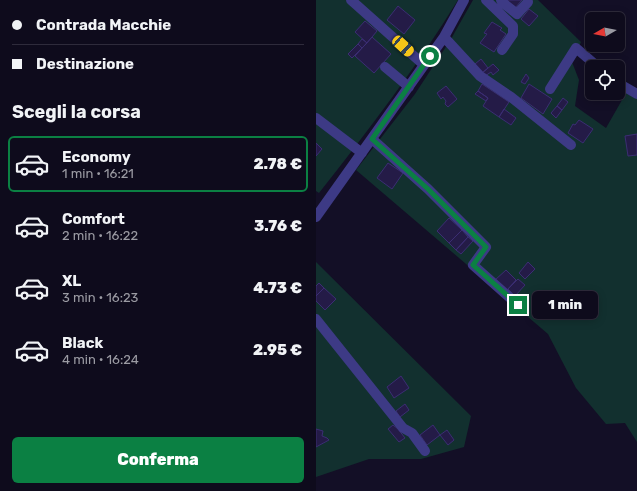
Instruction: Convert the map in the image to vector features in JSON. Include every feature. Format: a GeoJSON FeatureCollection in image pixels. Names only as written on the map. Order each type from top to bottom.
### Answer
{"type":"FeatureCollection","features":[{"type":"Feature","properties":{"kind":"street"},"geometry":{"type":"LineString","coordinates":[[351,0],[424,65]]}},
{"type":"Feature","properties":{"kind":"street"},"geometry":{"type":"LineString","coordinates":[[316,217],[444,37],[464,0]]}},
{"type":"Feature","properties":{"kind":"street"},"geometry":{"type":"LineString","coordinates":[[486,0],[513,26],[513,34],[502,50]]}},
{"type":"Feature","properties":{"kind":"street"},"geometry":{"type":"LineString","coordinates":[[501,0],[517,14],[528,2]]}},
{"type":"Feature","properties":{"kind":"street"},"geometry":{"type":"LineString","coordinates":[[444,37],[480,76],[511,97],[571,145]]}},
{"type":"Feature","properties":{"kind":"street"},"geometry":{"type":"LineString","coordinates":[[550,90],[576,48],[590,60]]}},
{"type":"Feature","properties":{"kind":"street"},"geometry":{"type":"LineString","coordinates":[[385,67],[409,87]]}},
{"type":"Feature","properties":{"kind":"street"},"geometry":{"type":"LineString","coordinates":[[625,87],[637,94]]}},
{"type":"Feature","properties":{"kind":"street"},"geometry":{"type":"LineString","coordinates":[[316,118],[362,153]]}},
{"type":"Feature","properties":{"kind":"street"},"geometry":{"type":"LineString","coordinates":[[372,139],[428,189],[486,247],[473,265],[518,305]]}},
{"type":"Feature","properties":{"kind":"street"},"geometry":{"type":"LineString","coordinates":[[316,319],[403,428],[412,433],[425,451]]}},
{"type":"Feature","properties":{"kind":"green space"},"geometry":{"type":"Polygon","coordinates":[[[316,0],[458,0],[391,99],[319,193],[316,191],[316,0]]]}},
{"type":"Feature","properties":{"kind":"green space"},"geometry":{"type":"Polygon","coordinates":[[[473,0],[538,0],[581,42],[572,62],[579,80],[575,106],[606,128],[622,100],[625,100],[626,93],[637,99],[637,442],[625,423],[606,424],[576,388],[548,334],[356,170],[415,94],[451,39],[473,0]]]}},
{"type":"Feature","properties":{"kind":"green space"},"geometry":{"type":"Polygon","coordinates":[[[316,262],[471,416],[464,447],[421,459],[369,459],[316,477],[316,262]]]}},
{"type":"Feature","properties":{"kind":"building"},"geometry":{"type":"Polygon","coordinates":[[[507,0],[522,0],[515,8],[507,0]]]}},
{"type":"Feature","properties":{"kind":"building"},"geometry":{"type":"Polygon","coordinates":[[[398,6],[415,20],[404,34],[387,20],[398,6]]]}},
{"type":"Feature","properties":{"kind":"building"},"geometry":{"type":"Polygon","coordinates":[[[529,9],[538,16],[529,26],[521,19],[529,9]]]}},
{"type":"Feature","properties":{"kind":"building"},"geometry":{"type":"Polygon","coordinates":[[[365,21],[377,31],[367,43],[355,32],[365,21]]]}},
{"type":"Feature","properties":{"kind":"building"},"geometry":{"type":"Polygon","coordinates":[[[492,22],[502,28],[500,30],[506,34],[494,52],[480,43],[487,34],[484,33],[492,22]]]}},
{"type":"Feature","properties":{"kind":"building"},"geometry":{"type":"Polygon","coordinates":[[[372,37],[391,54],[374,73],[355,56],[372,37]]]}},
{"type":"Feature","properties":{"kind":"building"},"geometry":{"type":"Polygon","coordinates":[[[362,39],[367,43],[362,48],[358,44],[362,39]]]}},
{"type":"Feature","properties":{"kind":"building"},"geometry":{"type":"Polygon","coordinates":[[[358,44],[362,48],[352,58],[348,54],[358,44]]]}},
{"type":"Feature","properties":{"kind":"building"},"geometry":{"type":"Polygon","coordinates":[[[481,59],[488,68],[482,73],[475,64],[481,59]]]}},
{"type":"Feature","properties":{"kind":"building"},"geometry":{"type":"Polygon","coordinates":[[[493,64],[499,70],[493,75],[491,72],[485,76],[482,73],[493,64]]]}},
{"type":"Feature","properties":{"kind":"building"},"geometry":{"type":"Polygon","coordinates":[[[526,74],[529,78],[525,84],[521,82],[526,74]]]}},
{"type":"Feature","properties":{"kind":"building"},"geometry":{"type":"Polygon","coordinates":[[[482,84],[509,102],[499,117],[483,106],[488,98],[478,91],[482,84]]]}},
{"type":"Feature","properties":{"kind":"building"},"geometry":{"type":"Polygon","coordinates":[[[529,84],[552,99],[543,114],[521,98],[529,84]]]}},
{"type":"Feature","properties":{"kind":"building"},"geometry":{"type":"Polygon","coordinates":[[[446,86],[457,99],[448,107],[445,104],[446,101],[443,97],[441,99],[437,93],[446,86]]]}},
{"type":"Feature","properties":{"kind":"building"},"geometry":{"type":"Polygon","coordinates":[[[478,91],[488,98],[486,101],[475,94],[478,91]]]}},
{"type":"Feature","properties":{"kind":"building"},"geometry":{"type":"Polygon","coordinates":[[[563,98],[568,102],[562,110],[557,106],[563,98]]]}},
{"type":"Feature","properties":{"kind":"building"},"geometry":{"type":"Polygon","coordinates":[[[557,106],[562,110],[556,118],[551,113],[557,106]]]}},
{"type":"Feature","properties":{"kind":"building"},"geometry":{"type":"Polygon","coordinates":[[[504,109],[516,118],[511,125],[499,117],[504,109]]]}},
{"type":"Feature","properties":{"kind":"building"},"geometry":{"type":"Polygon","coordinates":[[[579,120],[593,129],[583,143],[568,133],[573,124],[575,125],[579,120]]]}},
{"type":"Feature","properties":{"kind":"building"},"geometry":{"type":"Polygon","coordinates":[[[637,134],[637,155],[628,156],[625,136],[637,134]]]}},
{"type":"Feature","properties":{"kind":"building"},"geometry":{"type":"Polygon","coordinates":[[[316,143],[322,149],[316,156],[316,143]]]}},
{"type":"Feature","properties":{"kind":"building"},"geometry":{"type":"Polygon","coordinates":[[[388,163],[403,173],[392,189],[377,178],[388,163]]]}},
{"type":"Feature","properties":{"kind":"building"},"geometry":{"type":"Polygon","coordinates":[[[449,218],[462,230],[449,243],[437,231],[449,218]]]}},
{"type":"Feature","properties":{"kind":"building"},"geometry":{"type":"Polygon","coordinates":[[[462,230],[468,237],[456,250],[449,243],[462,230]]]}},
{"type":"Feature","properties":{"kind":"building"},"geometry":{"type":"Polygon","coordinates":[[[468,237],[473,241],[461,254],[456,250],[468,237]]]}},
{"type":"Feature","properties":{"kind":"building"},"geometry":{"type":"Polygon","coordinates":[[[528,262],[535,269],[525,279],[519,273],[528,262]]]}},
{"type":"Feature","properties":{"kind":"building"},"geometry":{"type":"Polygon","coordinates":[[[506,270],[516,280],[506,291],[495,280],[506,270]]]}},
{"type":"Feature","properties":{"kind":"building"},"geometry":{"type":"Polygon","coordinates":[[[518,279],[525,285],[515,296],[508,289],[518,279]]]}},
{"type":"Feature","properties":{"kind":"building"},"geometry":{"type":"Polygon","coordinates":[[[319,283],[324,288],[316,296],[316,286],[319,283]]]}},
{"type":"Feature","properties":{"kind":"building"},"geometry":{"type":"Polygon","coordinates":[[[324,288],[336,299],[325,310],[316,301],[316,296],[324,288]]]}},
{"type":"Feature","properties":{"kind":"building"},"geometry":{"type":"Polygon","coordinates":[[[401,376],[409,388],[394,398],[387,387],[401,376]]]}},
{"type":"Feature","properties":{"kind":"building"},"geometry":{"type":"Polygon","coordinates":[[[405,404],[409,410],[400,417],[396,411],[405,404]]]}},
{"type":"Feature","properties":{"kind":"building"},"geometry":{"type":"Polygon","coordinates":[[[393,425],[405,438],[399,442],[388,429],[393,425]]]}},
{"type":"Feature","properties":{"kind":"building"},"geometry":{"type":"Polygon","coordinates":[[[433,425],[440,435],[427,445],[420,435],[433,425]]]}},
{"type":"Feature","properties":{"kind":"building"},"geometry":{"type":"Polygon","coordinates":[[[316,429],[323,431],[322,436],[329,440],[316,447],[316,429]]]}},
{"type":"Feature","properties":{"kind":"building"},"geometry":{"type":"Polygon","coordinates":[[[447,430],[454,440],[448,445],[440,435],[447,430]]]}},
{"type":"Feature","properties":{"kind":"route"},"geometry":{"type":"LineString","coordinates":[[430,56],[372,139],[428,189],[486,247],[473,265],[518,305]]}}]}
